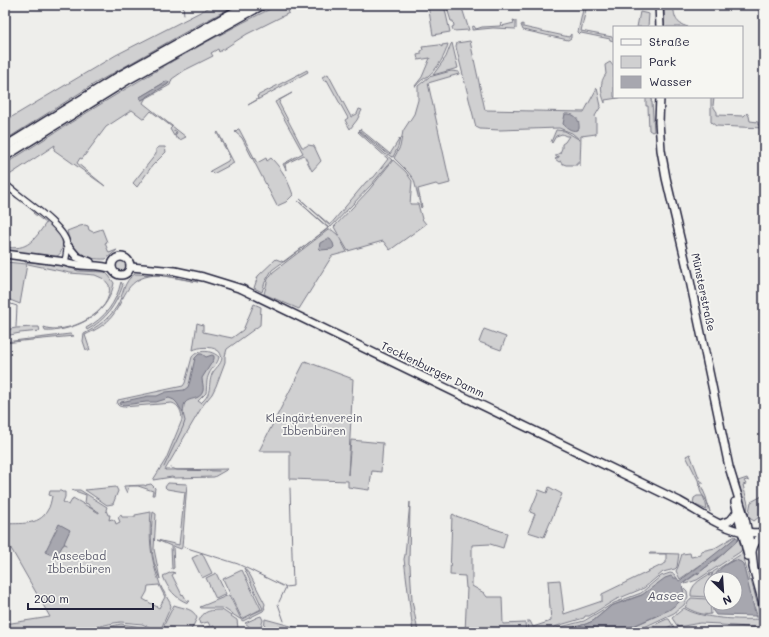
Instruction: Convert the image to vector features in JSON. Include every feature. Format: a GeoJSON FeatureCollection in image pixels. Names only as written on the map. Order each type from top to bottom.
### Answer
{"type":"FeatureCollection","features":[{"type":"Feature","properties":{"kind":"highway"},"geometry":{"type":"LineString","coordinates":[[5,147],[122,74],[247,5]]}},
{"type":"Feature","properties":{"kind":"highway"},"geometry":{"type":"LineString","coordinates":[[5,156],[127,80],[262,5]]}},
{"type":"Feature","properties":{"kind":"main road"},"geometry":{"type":"LineString","coordinates":[[655,5],[655,26]]}},
{"type":"Feature","properties":{"kind":"main road"},"geometry":{"type":"LineString","coordinates":[[659,5],[660,26]]}},
{"type":"Feature","properties":{"kind":"main road","name":"Münsterstraße"},"geometry":{"type":"LineString","coordinates":[[658,99],[661,150],[666,178],[689,276],[738,511],[752,552],[754,570]]}},
{"type":"Feature","properties":{"kind":"main road"},"geometry":{"type":"LineString","coordinates":[[67,245],[77,257],[90,262]]}},
{"type":"Feature","properties":{"kind":"main road"},"geometry":{"type":"LineString","coordinates":[[5,254],[65,262],[73,265],[106,267],[113,265],[117,257],[123,257],[128,259],[131,267],[128,272],[123,275],[117,274],[113,265]]}},
{"type":"Feature","properties":{"kind":"main road"},"geometry":{"type":"LineString","coordinates":[[65,262],[74,261],[106,263],[113,265]]}},
{"type":"Feature","properties":{"kind":"main road","name":"Tecklenburger Damm"},"geometry":{"type":"LineString","coordinates":[[131,267],[174,271],[203,277],[242,289],[679,501],[727,528],[744,529]]}},
{"type":"Feature","properties":{"kind":"main road","name":"Münsterstraße"},"geometry":{"type":"LineString","coordinates":[[733,484],[740,502],[744,529],[764,607]]}},
{"type":"Feature","properties":{"kind":"main road"},"geometry":{"type":"LineString","coordinates":[[723,523],[731,520],[738,511]]}},
{"type":"Feature","properties":{"kind":"main road","name":"Tecklenburger Damm"},"geometry":{"type":"LineString","coordinates":[[715,522],[744,529]]}},
{"type":"Feature","properties":{"kind":"main road"},"geometry":{"type":"LineString","coordinates":[[744,529],[757,529],[763,534],[755,541],[752,552]]}},
{"type":"Feature","properties":{"kind":"street"},"geometry":{"type":"LineString","coordinates":[[5,184],[58,228],[64,236],[67,245],[65,262]]}},
{"type":"Feature","properties":{"kind":"green space"},"geometry":{"type":"Polygon","coordinates":[[[214,5],[236,5],[94,84],[5,140],[5,121],[116,55],[214,5]]]}},
{"type":"Feature","properties":{"kind":"green space"},"geometry":{"type":"Polygon","coordinates":[[[278,5],[298,5],[288,10],[289,13],[247,34],[219,52],[218,49],[211,53],[213,56],[185,70],[172,79],[170,85],[145,99],[143,103],[186,137],[180,140],[175,137],[177,132],[174,130],[176,133],[174,136],[170,129],[172,127],[151,111],[144,119],[132,110],[106,127],[82,159],[80,158],[77,163],[105,186],[54,150],[55,145],[5,178],[5,164],[139,81],[208,41],[278,5]],[[167,81],[140,97],[141,100],[168,84],[169,83],[167,81]]]}},
{"type":"Feature","properties":{"kind":"green space"},"geometry":{"type":"Polygon","coordinates":[[[428,5],[444,5],[450,32],[433,35],[428,5]]]}},
{"type":"Feature","properties":{"kind":"green space"},"geometry":{"type":"Polygon","coordinates":[[[446,5],[461,5],[469,30],[453,31],[453,21],[451,21],[446,5]]]}},
{"type":"Feature","properties":{"kind":"green space"},"geometry":{"type":"Polygon","coordinates":[[[584,5],[587,5],[581,31],[612,37],[613,41],[580,34],[578,32],[584,5]]]}},
{"type":"Feature","properties":{"kind":"green space"},"geometry":{"type":"Polygon","coordinates":[[[664,5],[673,5],[676,19],[680,24],[685,26],[664,26],[664,5]]]}},
{"type":"Feature","properties":{"kind":"green space"},"geometry":{"type":"Polygon","coordinates":[[[640,12],[649,14],[648,26],[637,26],[640,12]]]}},
{"type":"Feature","properties":{"kind":"green space"},"geometry":{"type":"Polygon","coordinates":[[[513,20],[516,21],[516,29],[493,28],[472,30],[472,27],[474,26],[476,29],[482,27],[500,26],[501,23],[502,26],[514,23],[513,20]]]}},
{"type":"Feature","properties":{"kind":"green space"},"geometry":{"type":"Polygon","coordinates":[[[523,24],[523,27],[569,37],[571,34],[571,38],[568,40],[523,30],[521,25],[523,24]]]}},
{"type":"Feature","properties":{"kind":"green space"},"geometry":{"type":"Polygon","coordinates":[[[470,41],[485,110],[584,112],[597,88],[601,106],[595,116],[596,134],[581,136],[580,166],[579,163],[577,163],[577,165],[566,165],[555,159],[559,157],[556,157],[556,155],[560,153],[562,144],[569,136],[562,134],[556,136],[552,143],[551,142],[556,130],[565,131],[580,140],[572,133],[559,128],[500,130],[480,129],[476,127],[456,47],[457,43],[470,41]]]}},
{"type":"Feature","properties":{"kind":"green space"},"geometry":{"type":"Polygon","coordinates":[[[452,43],[458,68],[433,75],[446,57],[452,43]]]}},
{"type":"Feature","properties":{"kind":"green space"},"geometry":{"type":"Polygon","coordinates":[[[448,44],[438,66],[432,73],[415,86],[422,77],[430,58],[418,60],[417,55],[421,54],[421,51],[423,50],[422,47],[439,45],[442,47],[442,45],[448,44]]]}},
{"type":"Feature","properties":{"kind":"green space"},"geometry":{"type":"Polygon","coordinates":[[[610,62],[613,66],[613,98],[618,98],[605,100],[605,103],[602,96],[602,81],[606,74],[605,65],[610,62]]]}},
{"type":"Feature","properties":{"kind":"green space"},"geometry":{"type":"Polygon","coordinates":[[[307,70],[308,72],[248,105],[258,99],[257,96],[307,70]]]}},
{"type":"Feature","properties":{"kind":"green space"},"geometry":{"type":"Polygon","coordinates":[[[451,71],[459,72],[459,74],[428,83],[450,183],[439,186],[436,184],[418,189],[421,208],[414,180],[394,158],[400,147],[403,131],[414,114],[418,100],[418,86],[429,77],[451,71]]]}},
{"type":"Feature","properties":{"kind":"green space"},"geometry":{"type":"Polygon","coordinates":[[[328,74],[351,117],[357,114],[359,109],[362,110],[350,129],[345,120],[348,118],[327,80],[324,81],[322,77],[328,74]]]}},
{"type":"Feature","properties":{"kind":"green space"},"geometry":{"type":"Polygon","coordinates":[[[292,93],[280,100],[279,103],[302,147],[308,145],[314,146],[321,161],[312,171],[304,155],[285,164],[286,170],[283,164],[303,153],[275,102],[292,93]]]}},
{"type":"Feature","properties":{"kind":"green space"},"geometry":{"type":"Polygon","coordinates":[[[646,98],[652,98],[654,131],[652,132],[649,130],[648,106],[646,106],[646,98]]]}},
{"type":"Feature","properties":{"kind":"green space"},"geometry":{"type":"Polygon","coordinates":[[[711,98],[714,98],[713,106],[717,112],[717,115],[744,116],[747,113],[750,121],[758,122],[758,125],[762,125],[762,117],[764,117],[764,128],[716,126],[711,122],[711,98]]]}},
{"type":"Feature","properties":{"kind":"green space"},"geometry":{"type":"Polygon","coordinates":[[[238,129],[257,163],[266,158],[267,161],[271,158],[287,180],[293,195],[286,202],[277,206],[242,138],[235,132],[238,129]]]}},
{"type":"Feature","properties":{"kind":"green space"},"geometry":{"type":"Polygon","coordinates":[[[360,129],[390,154],[400,138],[398,147],[393,157],[359,130],[360,129]]]}},
{"type":"Feature","properties":{"kind":"green space"},"geometry":{"type":"Polygon","coordinates":[[[359,131],[392,160],[372,184],[331,227],[300,199],[330,225],[366,182],[374,177],[388,159],[358,132],[359,131]]]}},
{"type":"Feature","properties":{"kind":"green space"},"geometry":{"type":"Polygon","coordinates":[[[218,132],[234,163],[213,174],[210,171],[228,161],[230,157],[217,133],[218,132]]]}},
{"type":"Feature","properties":{"kind":"green space"},"geometry":{"type":"Polygon","coordinates":[[[159,147],[165,147],[166,152],[152,166],[137,187],[133,183],[156,154],[156,149],[159,147]]]}},
{"type":"Feature","properties":{"kind":"green space"},"geometry":{"type":"Polygon","coordinates":[[[393,160],[406,172],[412,181],[410,204],[418,204],[422,219],[426,224],[390,250],[383,241],[348,251],[334,227],[369,190],[393,160]]]}},
{"type":"Feature","properties":{"kind":"green space"},"geometry":{"type":"Polygon","coordinates":[[[298,201],[329,228],[307,244],[328,228],[298,201]]]}},
{"type":"Feature","properties":{"kind":"green space"},"geometry":{"type":"Polygon","coordinates":[[[34,212],[54,227],[61,237],[62,249],[58,256],[50,257],[5,250],[5,247],[13,248],[25,246],[38,234],[46,223],[33,213],[34,212]]]}},
{"type":"Feature","properties":{"kind":"green space"},"geometry":{"type":"Polygon","coordinates":[[[85,225],[88,226],[89,230],[93,232],[102,229],[109,253],[117,250],[106,259],[86,257],[80,254],[72,245],[67,231],[85,225]]]}},
{"type":"Feature","properties":{"kind":"green space"},"geometry":{"type":"Polygon","coordinates":[[[328,230],[332,230],[338,235],[347,252],[332,256],[299,309],[264,294],[268,279],[273,272],[328,230]]]}},
{"type":"Feature","properties":{"kind":"green space"},"geometry":{"type":"Polygon","coordinates":[[[121,259],[126,261],[128,266],[126,271],[121,273],[116,271],[114,266],[116,261],[121,259]]]}},
{"type":"Feature","properties":{"kind":"green space"},"geometry":{"type":"Polygon","coordinates":[[[276,259],[283,262],[272,270],[265,282],[262,292],[254,288],[258,276],[276,259]]]}},
{"type":"Feature","properties":{"kind":"green space"},"geometry":{"type":"Polygon","coordinates":[[[24,261],[70,267],[78,271],[105,272],[114,283],[108,300],[103,307],[97,313],[104,305],[109,295],[109,285],[104,279],[95,275],[70,273],[28,264],[24,261]]]}},
{"type":"Feature","properties":{"kind":"green space"},"geometry":{"type":"Polygon","coordinates":[[[6,262],[27,264],[20,304],[5,298],[6,262]]]}},
{"type":"Feature","properties":{"kind":"green space"},"geometry":{"type":"Polygon","coordinates":[[[135,274],[159,275],[163,276],[154,275],[141,278],[130,286],[110,319],[100,327],[85,335],[90,350],[86,350],[83,341],[84,334],[110,315],[117,306],[128,280],[135,274]]]}},
{"type":"Feature","properties":{"kind":"green space"},"geometry":{"type":"Polygon","coordinates":[[[163,276],[173,277],[198,282],[163,276]]]}},
{"type":"Feature","properties":{"kind":"green space"},"geometry":{"type":"Polygon","coordinates":[[[121,282],[123,285],[110,311],[100,322],[87,330],[86,328],[99,320],[109,309],[116,297],[121,282]]]}},
{"type":"Feature","properties":{"kind":"green space"},"geometry":{"type":"Polygon","coordinates":[[[254,304],[261,307],[260,325],[227,349],[225,362],[212,394],[203,405],[165,470],[228,469],[214,477],[172,477],[153,480],[166,459],[182,420],[181,412],[177,405],[172,403],[123,407],[117,404],[118,400],[183,386],[192,357],[195,354],[205,351],[213,353],[219,357],[208,376],[206,393],[198,401],[201,403],[207,396],[212,374],[222,358],[219,351],[212,348],[208,347],[193,350],[197,323],[203,325],[203,332],[232,338],[243,330],[254,304]]]}},
{"type":"Feature","properties":{"kind":"green space"},"geometry":{"type":"Polygon","coordinates":[[[97,313],[89,319],[82,323],[64,329],[45,331],[44,327],[53,329],[75,325],[87,320],[97,313]]]}},
{"type":"Feature","properties":{"kind":"green space"},"geometry":{"type":"Polygon","coordinates":[[[39,327],[40,331],[5,336],[5,330],[39,327]]]}},
{"type":"Feature","properties":{"kind":"green space"},"geometry":{"type":"Polygon","coordinates":[[[484,329],[506,337],[501,350],[479,342],[484,329]]]}},
{"type":"Feature","properties":{"kind":"green space"},"geometry":{"type":"Polygon","coordinates":[[[70,334],[74,336],[5,343],[5,342],[70,334]]]}},
{"type":"Feature","properties":{"kind":"green space","name":"Kleingärtenverein Ibbenbüren"},"geometry":{"type":"Polygon","coordinates":[[[305,361],[353,379],[348,475],[351,440],[383,443],[381,472],[372,471],[369,490],[348,487],[348,481],[290,479],[290,451],[259,451],[305,361]]]}},
{"type":"Feature","properties":{"kind":"green space"},"geometry":{"type":"Polygon","coordinates":[[[690,454],[700,480],[704,483],[700,483],[706,497],[710,512],[706,500],[701,493],[698,480],[686,456],[690,454]]]}},
{"type":"Feature","properties":{"kind":"green space"},"geometry":{"type":"Polygon","coordinates":[[[747,478],[749,482],[747,480],[744,481],[746,484],[743,485],[748,504],[747,514],[738,481],[747,478]]]}},
{"type":"Feature","properties":{"kind":"green space"},"geometry":{"type":"Polygon","coordinates":[[[168,483],[187,484],[182,547],[181,549],[173,546],[174,568],[172,569],[171,546],[157,540],[179,545],[185,492],[167,489],[165,487],[168,483]]]}},
{"type":"Feature","properties":{"kind":"green space"},"geometry":{"type":"Polygon","coordinates":[[[151,484],[155,488],[154,495],[152,495],[153,491],[138,486],[129,486],[127,493],[124,487],[124,486],[144,485],[146,486],[151,484]]]}},
{"type":"Feature","properties":{"kind":"green space"},"geometry":{"type":"Polygon","coordinates":[[[116,487],[118,491],[113,504],[107,505],[85,490],[116,487]]]}},
{"type":"Feature","properties":{"kind":"green space"},"geometry":{"type":"Polygon","coordinates":[[[549,487],[562,494],[544,537],[528,532],[535,514],[530,512],[539,490],[547,493],[549,487]]]}},
{"type":"Feature","properties":{"kind":"green space","name":"Aaseebad Ibbenbüren"},"geometry":{"type":"Polygon","coordinates":[[[72,490],[80,490],[107,507],[106,510],[108,515],[110,515],[109,520],[112,519],[116,524],[120,522],[118,517],[121,515],[122,517],[135,517],[135,515],[151,512],[150,538],[152,555],[160,585],[171,606],[160,631],[142,624],[121,622],[77,631],[5,632],[5,624],[50,617],[5,538],[5,524],[28,523],[39,519],[50,506],[52,496],[49,495],[50,491],[65,492],[63,502],[69,505],[73,498],[99,513],[85,503],[86,495],[72,490]],[[159,585],[148,586],[147,592],[143,599],[159,608],[165,597],[159,585]]]}},
{"type":"Feature","properties":{"kind":"green space"},"geometry":{"type":"Polygon","coordinates":[[[764,495],[764,513],[754,521],[748,517],[751,502],[764,495]]]}},
{"type":"Feature","properties":{"kind":"green space"},"geometry":{"type":"Polygon","coordinates":[[[697,496],[703,496],[707,510],[693,504],[694,498],[697,496]]]}},
{"type":"Feature","properties":{"kind":"green space"},"geometry":{"type":"Polygon","coordinates":[[[410,502],[409,564],[412,600],[418,632],[413,632],[404,559],[410,502]]]}},
{"type":"Feature","properties":{"kind":"green space"},"geometry":{"type":"Polygon","coordinates":[[[153,512],[156,514],[154,549],[160,579],[154,563],[152,546],[151,529],[153,512]]]}},
{"type":"Feature","properties":{"kind":"green space"},"geometry":{"type":"Polygon","coordinates":[[[453,514],[507,533],[503,548],[490,544],[472,545],[472,586],[484,593],[487,597],[502,597],[503,624],[525,623],[526,632],[465,632],[467,588],[465,576],[450,575],[453,514]]]}},
{"type":"Feature","properties":{"kind":"green space"},"geometry":{"type":"Polygon","coordinates":[[[735,536],[736,537],[715,555],[680,579],[676,571],[682,554],[690,553],[691,557],[701,555],[701,551],[715,548],[735,536]]]}},
{"type":"Feature","properties":{"kind":"green space"},"geometry":{"type":"Polygon","coordinates":[[[739,539],[742,549],[740,552],[711,571],[703,571],[703,576],[697,580],[684,583],[716,560],[739,539]]]}},
{"type":"Feature","properties":{"kind":"green space"},"geometry":{"type":"Polygon","coordinates":[[[202,553],[212,573],[202,578],[192,558],[202,553]]]}},
{"type":"Feature","properties":{"kind":"green space"},"geometry":{"type":"Polygon","coordinates":[[[650,553],[679,554],[677,567],[675,569],[663,572],[644,588],[615,600],[589,616],[557,626],[546,632],[528,632],[527,621],[530,621],[533,627],[551,621],[548,581],[560,580],[564,614],[602,601],[602,594],[666,563],[666,554],[649,554],[650,553]]]}},
{"type":"Feature","properties":{"kind":"green space"},"geometry":{"type":"Polygon","coordinates":[[[743,553],[748,579],[749,581],[751,580],[761,617],[755,617],[757,615],[755,609],[743,584],[743,571],[737,571],[732,561],[720,571],[715,571],[743,553]]]}},
{"type":"Feature","properties":{"kind":"green space"},"geometry":{"type":"Polygon","coordinates":[[[244,568],[250,575],[265,604],[263,611],[243,621],[223,608],[200,607],[229,595],[241,619],[263,609],[244,568]]]}},
{"type":"Feature","properties":{"kind":"green space"},"geometry":{"type":"Polygon","coordinates":[[[242,570],[261,609],[242,619],[223,579],[242,570]]]}},
{"type":"Feature","properties":{"kind":"green space"},"geometry":{"type":"Polygon","coordinates":[[[172,572],[175,573],[172,575],[182,595],[183,594],[187,601],[190,601],[188,603],[176,596],[167,585],[163,576],[172,572]]]}},
{"type":"Feature","properties":{"kind":"green space"},"geometry":{"type":"Polygon","coordinates":[[[216,573],[226,594],[216,599],[206,578],[216,573]]]}},
{"type":"Feature","properties":{"kind":"green space"},"geometry":{"type":"Polygon","coordinates":[[[670,573],[674,574],[677,578],[642,595],[611,606],[593,621],[557,632],[550,632],[557,628],[584,621],[614,603],[641,593],[661,576],[670,573]]]}},
{"type":"Feature","properties":{"kind":"green space"},"geometry":{"type":"Polygon","coordinates":[[[703,578],[703,597],[691,596],[692,589],[696,583],[703,578]]]}},
{"type":"Feature","properties":{"kind":"green space"},"geometry":{"type":"Polygon","coordinates":[[[683,587],[687,591],[688,597],[684,605],[674,613],[634,632],[620,632],[661,614],[683,587]]]}},
{"type":"Feature","properties":{"kind":"green space"},"geometry":{"type":"Polygon","coordinates":[[[691,598],[703,599],[703,611],[711,611],[711,614],[701,614],[685,607],[691,598]]]}},
{"type":"Feature","properties":{"kind":"green space"},"geometry":{"type":"Polygon","coordinates":[[[174,605],[188,609],[193,612],[197,618],[190,632],[166,632],[164,629],[164,625],[174,605]]]}},
{"type":"Feature","properties":{"kind":"green space"},"geometry":{"type":"Polygon","coordinates":[[[684,608],[691,612],[710,617],[762,619],[764,626],[761,628],[700,623],[678,627],[672,618],[684,608]]]}},
{"type":"Feature","properties":{"kind":"green space"},"geometry":{"type":"Polygon","coordinates":[[[222,610],[237,620],[238,628],[216,632],[214,626],[204,629],[205,632],[199,632],[203,628],[210,626],[208,622],[200,624],[199,621],[205,613],[222,610]]]}},
{"type":"Feature","properties":{"kind":"green space"},"geometry":{"type":"Polygon","coordinates":[[[261,616],[263,620],[260,631],[256,632],[245,623],[258,617],[261,616]]]}},
{"type":"Feature","properties":{"kind":"green space"},"geometry":{"type":"Polygon","coordinates":[[[265,619],[313,632],[264,632],[265,619]]]}},
{"type":"Feature","properties":{"kind":"green space"},"geometry":{"type":"Polygon","coordinates":[[[669,619],[675,629],[667,632],[639,632],[669,619]]]}},
{"type":"Feature","properties":{"kind":"green space"},"geometry":{"type":"Polygon","coordinates":[[[121,624],[142,627],[154,632],[86,632],[121,624]]]}},
{"type":"Feature","properties":{"kind":"green space"},"geometry":{"type":"Polygon","coordinates":[[[702,628],[721,629],[724,632],[674,632],[702,628]]]}},
{"type":"Feature","properties":{"kind":"water"},"geometry":{"type":"Polygon","coordinates":[[[167,81],[169,82],[168,84],[142,100],[140,99],[140,97],[167,81]]]}},
{"type":"Feature","properties":{"kind":"water"},"geometry":{"type":"Polygon","coordinates":[[[565,114],[576,117],[579,122],[579,129],[572,130],[563,124],[565,114]]]}},
{"type":"Feature","properties":{"kind":"water"},"geometry":{"type":"Polygon","coordinates":[[[330,239],[334,247],[332,249],[321,250],[319,248],[320,243],[330,239]]]}},
{"type":"Feature","properties":{"kind":"water"},"geometry":{"type":"Polygon","coordinates":[[[199,354],[206,357],[212,355],[214,356],[214,359],[202,378],[202,394],[185,403],[183,413],[177,403],[169,398],[156,402],[124,405],[120,404],[121,402],[148,396],[157,396],[166,392],[184,390],[188,387],[195,358],[199,354]]]}},
{"type":"Feature","properties":{"kind":"water"},"geometry":{"type":"Polygon","coordinates":[[[59,524],[70,530],[64,545],[56,557],[45,552],[59,524]]]}},
{"type":"Feature","properties":{"kind":"water","name":"Aasee"},"geometry":{"type":"Polygon","coordinates":[[[736,537],[739,539],[724,553],[698,574],[698,572],[682,584],[684,594],[683,597],[669,610],[620,632],[557,632],[593,621],[611,606],[642,595],[665,578],[671,576],[677,578],[679,581],[736,537]]]}},
{"type":"Feature","properties":{"kind":"water"},"geometry":{"type":"Polygon","coordinates":[[[736,560],[743,564],[756,616],[716,615],[713,611],[743,611],[743,571],[719,571],[729,563],[736,560]]]}},
{"type":"Feature","properties":{"kind":"waterway"},"geometry":{"type":"LineString","coordinates":[[183,5],[184,15]]}},
{"type":"Feature","properties":{"kind":"waterway"},"geometry":{"type":"LineString","coordinates":[[5,302],[17,306],[16,327]]}},
{"type":"Feature","properties":{"kind":"waterway"},"geometry":{"type":"LineString","coordinates":[[164,467],[183,427],[185,421],[183,413]]}},
{"type":"Feature","properties":{"kind":"waterway"},"geometry":{"type":"LineString","coordinates":[[171,468],[177,470],[219,471]]}},
{"type":"Feature","properties":{"kind":"waterway"},"geometry":{"type":"LineString","coordinates":[[279,602],[286,587],[293,586],[290,488]]}},
{"type":"Feature","properties":{"kind":"waterway"},"geometry":{"type":"LineString","coordinates":[[184,547],[238,564],[285,587]]}},
{"type":"Feature","properties":{"kind":"waterway"},"geometry":{"type":"LineString","coordinates":[[278,604],[284,621]]}},
{"type":"Feature","properties":{"kind":"waterway"},"geometry":{"type":"LineString","coordinates":[[658,632],[671,626]]}}]}
